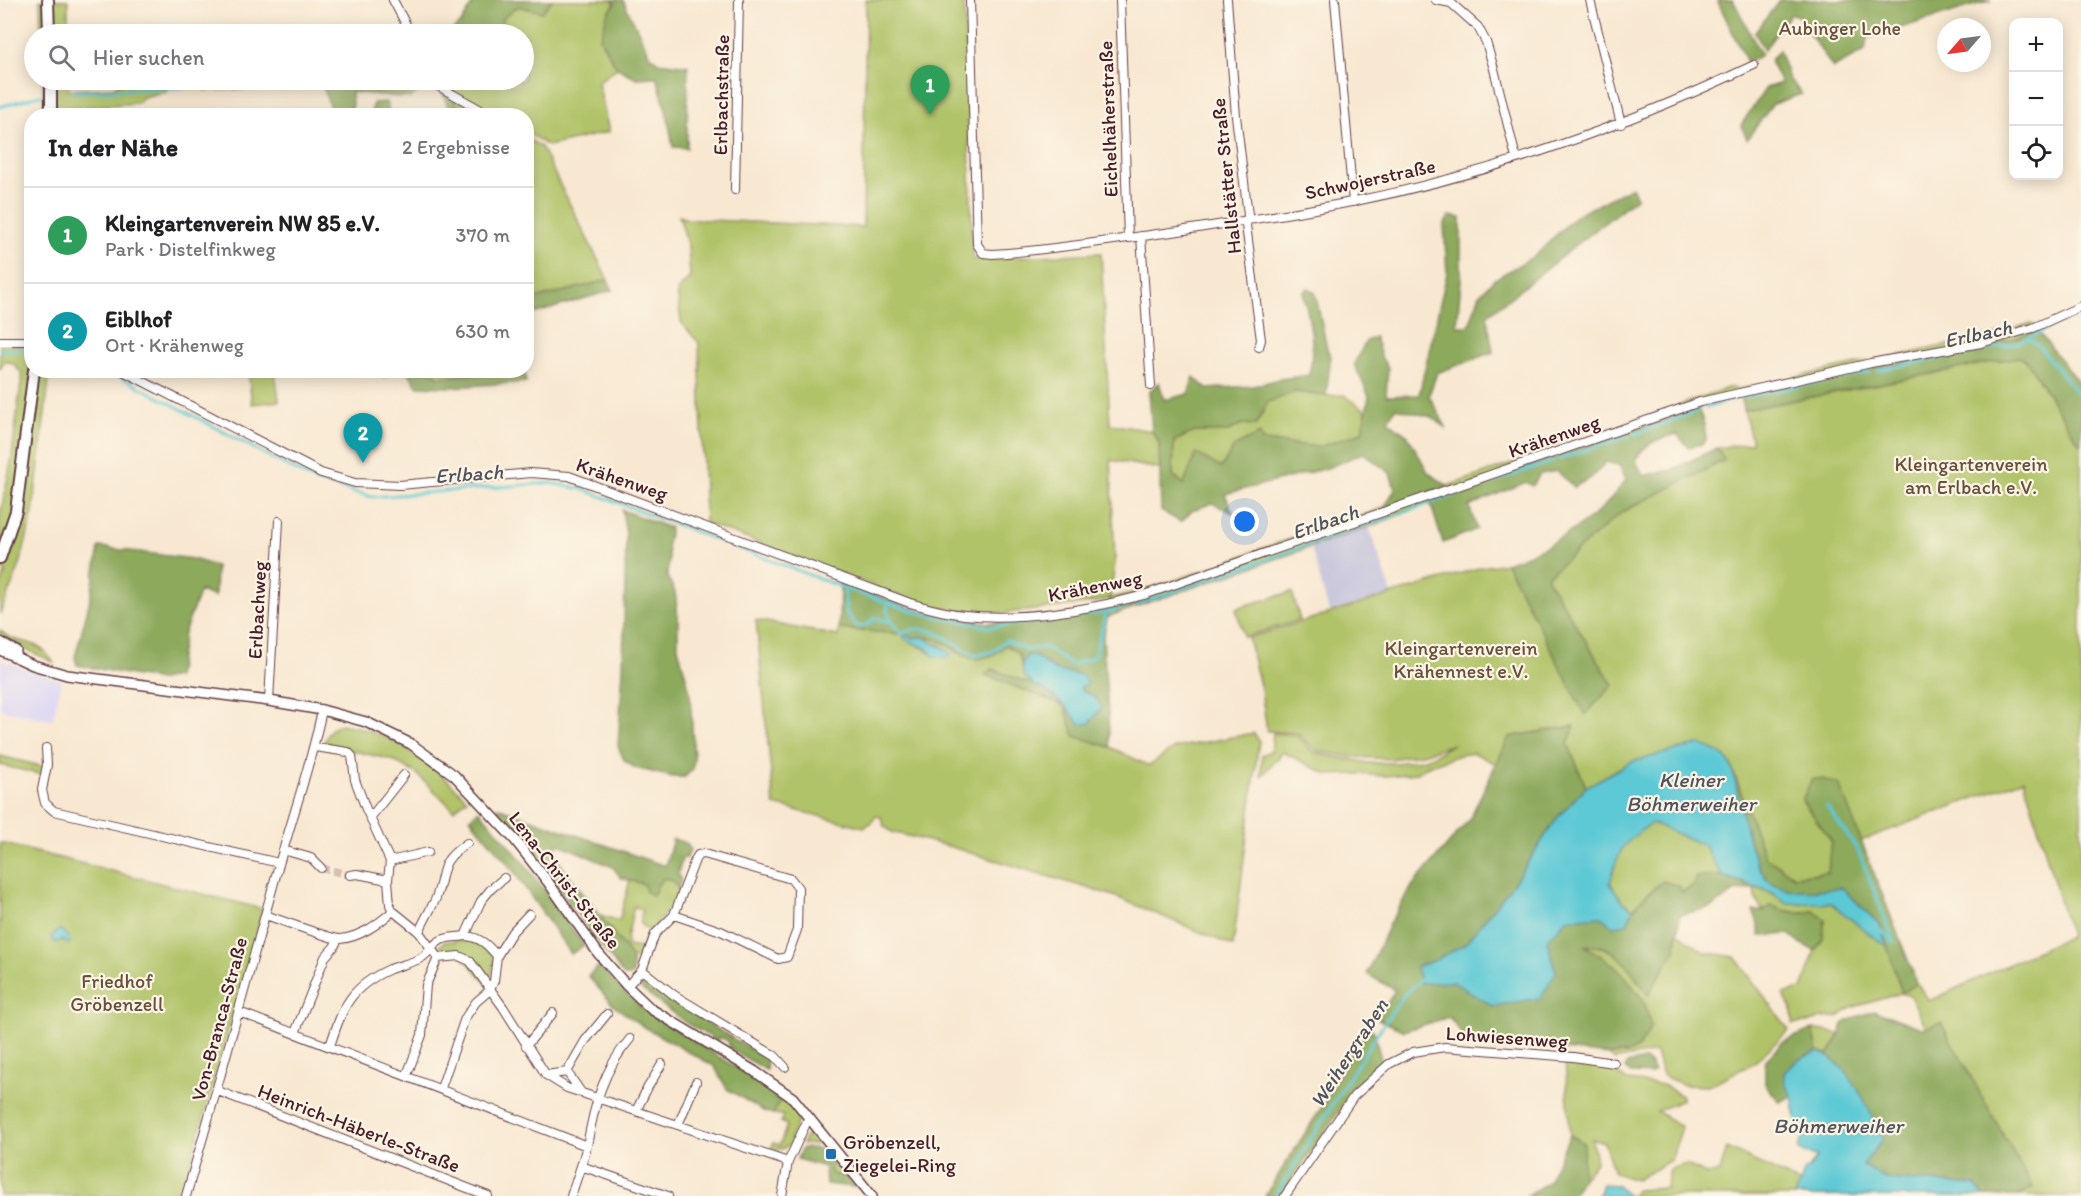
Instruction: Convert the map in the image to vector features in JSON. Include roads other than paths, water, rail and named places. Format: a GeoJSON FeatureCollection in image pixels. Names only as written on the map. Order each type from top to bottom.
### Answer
{"type":"FeatureCollection","features":[{"type":"Feature","properties":{"kind":"main road"},"geometry":{"type":"LineString","coordinates":[[48,0],[49,24]]}},
{"type":"Feature","properties":{"kind":"main road"},"geometry":{"type":"LineString","coordinates":[[51,90],[51,108]]}},
{"type":"Feature","properties":{"kind":"main road"},"geometry":{"type":"LineString","coordinates":[[0,558],[16,511],[33,378]]}},
{"type":"Feature","properties":{"kind":"street"},"geometry":{"type":"LineString","coordinates":[[393,0],[406,24]]}},
{"type":"Feature","properties":{"kind":"street","name":"Erlbachstraße"},"geometry":{"type":"LineString","coordinates":[[735,190],[740,0]]}},
{"type":"Feature","properties":{"kind":"street","name":"Schwojerstraße"},"geometry":{"type":"LineString","coordinates":[[970,0],[978,247],[983,253],[992,254],[1101,243],[1247,221],[1353,202],[1434,183],[1621,124],[1754,65]]}},
{"type":"Feature","properties":{"kind":"street","name":"Eichelhäherstraße"},"geometry":{"type":"LineString","coordinates":[[1120,0],[1128,238]]}},
{"type":"Feature","properties":{"kind":"street","name":"Hallstätter Straße"},"geometry":{"type":"LineString","coordinates":[[1227,0],[1247,221],[1261,340],[1259,347]]}},
{"type":"Feature","properties":{"kind":"street"},"geometry":{"type":"LineString","coordinates":[[1335,0],[1353,202]]}},
{"type":"Feature","properties":{"kind":"street"},"geometry":{"type":"LineString","coordinates":[[1436,0],[1450,3],[1479,27],[1494,69],[1516,158]]}},
{"type":"Feature","properties":{"kind":"street"},"geometry":{"type":"LineString","coordinates":[[1590,0],[1621,124]]}},
{"type":"Feature","properties":{"kind":"street"},"geometry":{"type":"LineString","coordinates":[[445,90],[478,108]]}},
{"type":"Feature","properties":{"kind":"street"},"geometry":{"type":"LineString","coordinates":[[1141,236],[1150,386]]}},
{"type":"Feature","properties":{"kind":"street","name":"Krähenweg"},"geometry":{"type":"LineString","coordinates":[[137,378],[321,473],[355,483],[400,485],[531,473],[568,476],[910,603],[962,615],[1024,616],[1083,608],[1144,595],[1700,402],[1871,363],[1981,343],[2033,328],[2081,306]]}},
{"type":"Feature","properties":{"kind":"street"},"geometry":{"type":"LineString","coordinates":[[0,341],[24,341]]}},
{"type":"Feature","properties":{"kind":"street","name":"Erlbachweg"},"geometry":{"type":"LineString","coordinates":[[269,701],[279,520]]}},
{"type":"Feature","properties":{"kind":"street"},"geometry":{"type":"LineString","coordinates":[[0,642],[49,670]]}},
{"type":"Feature","properties":{"kind":"street","name":"Lena-Christ-Straße"},"geometry":{"type":"LineString","coordinates":[[0,650],[33,665],[73,676],[322,710],[366,722],[411,744],[454,775],[515,840],[598,953],[627,986],[651,1009],[754,1071],[793,1098],[873,1196]]}},
{"type":"Feature","properties":{"kind":"street","name":"Von-Branca-Straße"},"geometry":{"type":"LineString","coordinates":[[186,1196],[218,1091],[279,863],[315,747],[322,710]]}},
{"type":"Feature","properties":{"kind":"street"},"geometry":{"type":"LineString","coordinates":[[315,747],[348,752],[352,756],[355,780],[390,861],[388,899],[393,911],[419,932],[438,958]]}},
{"type":"Feature","properties":{"kind":"street"},"geometry":{"type":"LineString","coordinates":[[46,748],[42,790],[45,803],[54,811],[279,863]]}},
{"type":"Feature","properties":{"kind":"street"},"geometry":{"type":"LineString","coordinates":[[370,818],[404,775]]}},
{"type":"Feature","properties":{"kind":"street"},"geometry":{"type":"LineString","coordinates":[[419,932],[435,899],[445,862],[467,843]]}},
{"type":"Feature","properties":{"kind":"street"},"geometry":{"type":"LineString","coordinates":[[283,850],[311,858],[321,868]]}},
{"type":"Feature","properties":{"kind":"street"},"geometry":{"type":"LineString","coordinates":[[390,861],[428,852]]}},
{"type":"Feature","properties":{"kind":"street"},"geometry":{"type":"LineString","coordinates":[[627,986],[642,970],[655,934],[674,915],[698,855],[704,854],[791,879],[798,888],[797,930],[790,952],[783,959],[774,958],[721,931],[674,915]]}},
{"type":"Feature","properties":{"kind":"street"},"geometry":{"type":"LineString","coordinates":[[350,875],[357,874],[388,880]]}},
{"type":"Feature","properties":{"kind":"street"},"geometry":{"type":"LineString","coordinates":[[465,936],[481,901],[504,878]]}},
{"type":"Feature","properties":{"kind":"street"},"geometry":{"type":"LineString","coordinates":[[265,915],[338,939],[371,929],[393,911]]}},
{"type":"Feature","properties":{"kind":"street"},"geometry":{"type":"LineString","coordinates":[[441,1089],[465,1018],[476,1002],[490,990],[494,981],[497,956],[512,932],[529,914]]}},
{"type":"Feature","properties":{"kind":"street"},"geometry":{"type":"LineString","coordinates":[[330,1046],[340,1014],[351,995],[368,981],[388,970],[420,958],[445,938],[476,937],[489,945],[497,956]]}},
{"type":"Feature","properties":{"kind":"street"},"geometry":{"type":"LineString","coordinates":[[295,1033],[325,957],[338,939]]}},
{"type":"Feature","properties":{"kind":"street"},"geometry":{"type":"LineString","coordinates":[[438,958],[459,956],[470,961],[503,1007],[546,1075],[567,1088],[788,1162]]}},
{"type":"Feature","properties":{"kind":"street"},"geometry":{"type":"LineString","coordinates":[[407,1075],[422,1035],[426,985],[438,958]]}},
{"type":"Feature","properties":{"kind":"street"},"geometry":{"type":"LineString","coordinates":[[642,970],[674,995],[775,1056],[785,1067]]}},
{"type":"Feature","properties":{"kind":"street"},"geometry":{"type":"LineString","coordinates":[[238,1012],[587,1146]]}},
{"type":"Feature","properties":{"kind":"street"},"geometry":{"type":"LineString","coordinates":[[526,1046],[553,1013]]}},
{"type":"Feature","properties":{"kind":"street"},"geometry":{"type":"LineString","coordinates":[[567,1072],[585,1041],[607,1014]]}},
{"type":"Feature","properties":{"kind":"street"},"geometry":{"type":"LineString","coordinates":[[572,1196],[587,1146],[597,1098],[612,1064],[630,1039]]}},
{"type":"Feature","properties":{"kind":"street","name":"Lohwiesenweg"},"geometry":{"type":"LineString","coordinates":[[1285,1196],[1354,1096],[1389,1064],[1413,1052],[1445,1047],[1573,1057],[1614,1063]]}},
{"type":"Feature","properties":{"kind":"street"},"geometry":{"type":"LineString","coordinates":[[636,1111],[662,1064]]}},
{"type":"Feature","properties":{"kind":"street"},"geometry":{"type":"LineString","coordinates":[[546,1075],[567,1072]]}},
{"type":"Feature","properties":{"kind":"street"},"geometry":{"type":"LineString","coordinates":[[567,1072],[581,1092]]}},
{"type":"Feature","properties":{"kind":"street"},"geometry":{"type":"LineString","coordinates":[[678,1125],[696,1082]]}},
{"type":"Feature","properties":{"kind":"street","name":"Heinrich-Häberle-Straße"},"geometry":{"type":"LineString","coordinates":[[218,1091],[488,1196]]}},
{"type":"Feature","properties":{"kind":"street"},"geometry":{"type":"LineString","coordinates":[[782,1196],[788,1162],[809,1118]]}},
{"type":"Feature","properties":{"kind":"street"},"geometry":{"type":"LineString","coordinates":[[581,1166],[668,1196]]}},
{"type":"Feature","properties":{"kind":"water"},"geometry":{"type":"Polygon","coordinates":[[[902,634],[914,638],[925,638],[951,655],[948,658],[934,656],[926,648],[905,639],[902,634]]]}},
{"type":"Feature","properties":{"kind":"water"},"geometry":{"type":"Polygon","coordinates":[[[1028,655],[1037,657],[1054,670],[1083,676],[1087,684],[1080,687],[1095,697],[1102,707],[1089,724],[1080,724],[1065,706],[1044,689],[1034,686],[1024,675],[1022,664],[1028,655]]]}},
{"type":"Feature","properties":{"kind":"water","name":"Kleiner Böhmerweiher"},"geometry":{"type":"Polygon","coordinates":[[[1700,744],[1713,749],[1728,760],[1734,775],[1753,853],[1762,873],[1769,881],[1793,890],[1825,890],[1841,887],[1880,925],[1887,946],[1831,903],[1787,903],[1769,891],[1722,876],[1704,845],[1652,823],[1623,847],[1610,883],[1622,901],[1633,909],[1627,924],[1613,926],[1600,916],[1567,919],[1547,941],[1556,972],[1541,998],[1493,1006],[1453,982],[1421,983],[1416,967],[1436,960],[1465,944],[1513,884],[1558,817],[1586,787],[1631,762],[1700,744]]]}},
{"type":"Feature","properties":{"kind":"water"},"geometry":{"type":"Polygon","coordinates":[[[60,929],[69,938],[70,943],[67,944],[62,940],[57,943],[52,940],[51,937],[60,929]]]}},
{"type":"Feature","properties":{"kind":"water","name":"Böhmerweiher"},"geometry":{"type":"Polygon","coordinates":[[[1818,1052],[1829,1057],[1849,1076],[1883,1139],[1863,1165],[1885,1179],[1975,1185],[1983,1196],[1795,1196],[1805,1170],[1809,1169],[1817,1156],[1798,1149],[1804,1136],[1802,1127],[1797,1125],[1792,1096],[1785,1084],[1784,1073],[1799,1060],[1818,1052]]]}},
{"type":"Feature","properties":{"kind":"water"},"geometry":{"type":"Polygon","coordinates":[[[1602,1184],[1617,1185],[1629,1196],[1598,1196],[1602,1184]]]}},
{"type":"Feature","properties":{"kind":"waterway"},"geometry":{"type":"LineString","coordinates":[[73,92],[120,90]]}},
{"type":"Feature","properties":{"kind":"waterway"},"geometry":{"type":"LineString","coordinates":[[0,107],[40,95]]}},
{"type":"Feature","properties":{"kind":"waterway","name":"Erlbach"},"geometry":{"type":"LineString","coordinates":[[1878,370],[2017,343],[2081,313]]}},
{"type":"Feature","properties":{"kind":"waterway"},"geometry":{"type":"LineString","coordinates":[[2028,338],[2038,345],[2081,398]]}},
{"type":"Feature","properties":{"kind":"waterway","name":"Erlbach"},"geometry":{"type":"LineString","coordinates":[[0,350],[24,349]]}},
{"type":"Feature","properties":{"kind":"waterway","name":"Erlbach"},"geometry":{"type":"LineString","coordinates":[[1706,408],[1737,398],[1869,372]]}},
{"type":"Feature","properties":{"kind":"waterway","name":"Erlbach"},"geometry":{"type":"LineString","coordinates":[[123,378],[313,480],[372,497],[550,483],[582,489],[844,588],[846,613],[858,627],[867,625],[875,618],[892,622],[902,634],[915,629],[928,630],[942,635],[975,656],[994,651],[1006,640],[1026,650],[1045,647],[1072,665],[1094,657],[1107,612],[1143,602],[1553,461]]}},
{"type":"Feature","properties":{"kind":"waterway","name":"Erlbach"},"geometry":{"type":"LineString","coordinates":[[1635,434],[1699,410]]}},
{"type":"Feature","properties":{"kind":"waterway","name":"Erlbach"},"geometry":{"type":"LineString","coordinates":[[1559,459],[1629,436]]}},
{"type":"Feature","properties":{"kind":"waterway","name":"Erlbach"},"geometry":{"type":"LineString","coordinates":[[844,588],[920,613],[991,627],[1107,612]]}},
{"type":"Feature","properties":{"kind":"waterway","name":"Erlbach"},"geometry":{"type":"LineString","coordinates":[[888,603],[887,611],[892,622]]}},
{"type":"Feature","properties":{"kind":"waterway"},"geometry":{"type":"LineString","coordinates":[[1827,807],[1858,850],[1893,940]]}},
{"type":"Feature","properties":{"kind":"waterway"},"geometry":{"type":"LineString","coordinates":[[1880,930],[1894,942]]}},
{"type":"Feature","properties":{"kind":"waterway","name":"Weihergraben"},"geometry":{"type":"LineString","coordinates":[[1275,1196],[1374,1038],[1404,995],[1421,979]]}},
{"type":"Feature","properties":{"kind":"tunnel"},"geometry":{"type":"LineString","coordinates":[[321,868],[350,875]]}},
{"type":"Feature","properties":{"kind":"place","name":"Kleingartenverein NW 85 e.V."},"geometry":{"type":"Point","coordinates":[930,115]}},
{"type":"Feature","properties":{"kind":"place","name":"Eiblhof"},"geometry":{"type":"Point","coordinates":[363,463]}},
{"type":"Feature","properties":{"kind":"place","name":"Gröbenzell, Ziegelei-Ring"},"geometry":{"type":"Point","coordinates":[831,1154]}},
{"type":"Feature","properties":{"kind":"park label","name":"Aubinger Lohe"},"geometry":{"type":"Point","coordinates":[1840,28]}},
{"type":"Feature","properties":{"kind":"park label","name":"Kleingartenverein am Erlbach e.V."},"geometry":{"type":"Point","coordinates":[1971,476]}},
{"type":"Feature","properties":{"kind":"park label","name":"Kleingartenverein Krähennest e.V."},"geometry":{"type":"Point","coordinates":[1461,660]}},
{"type":"Feature","properties":{"kind":"park label","name":"Friedhof Gröbenzell"},"geometry":{"type":"Point","coordinates":[117,992]}}]}
